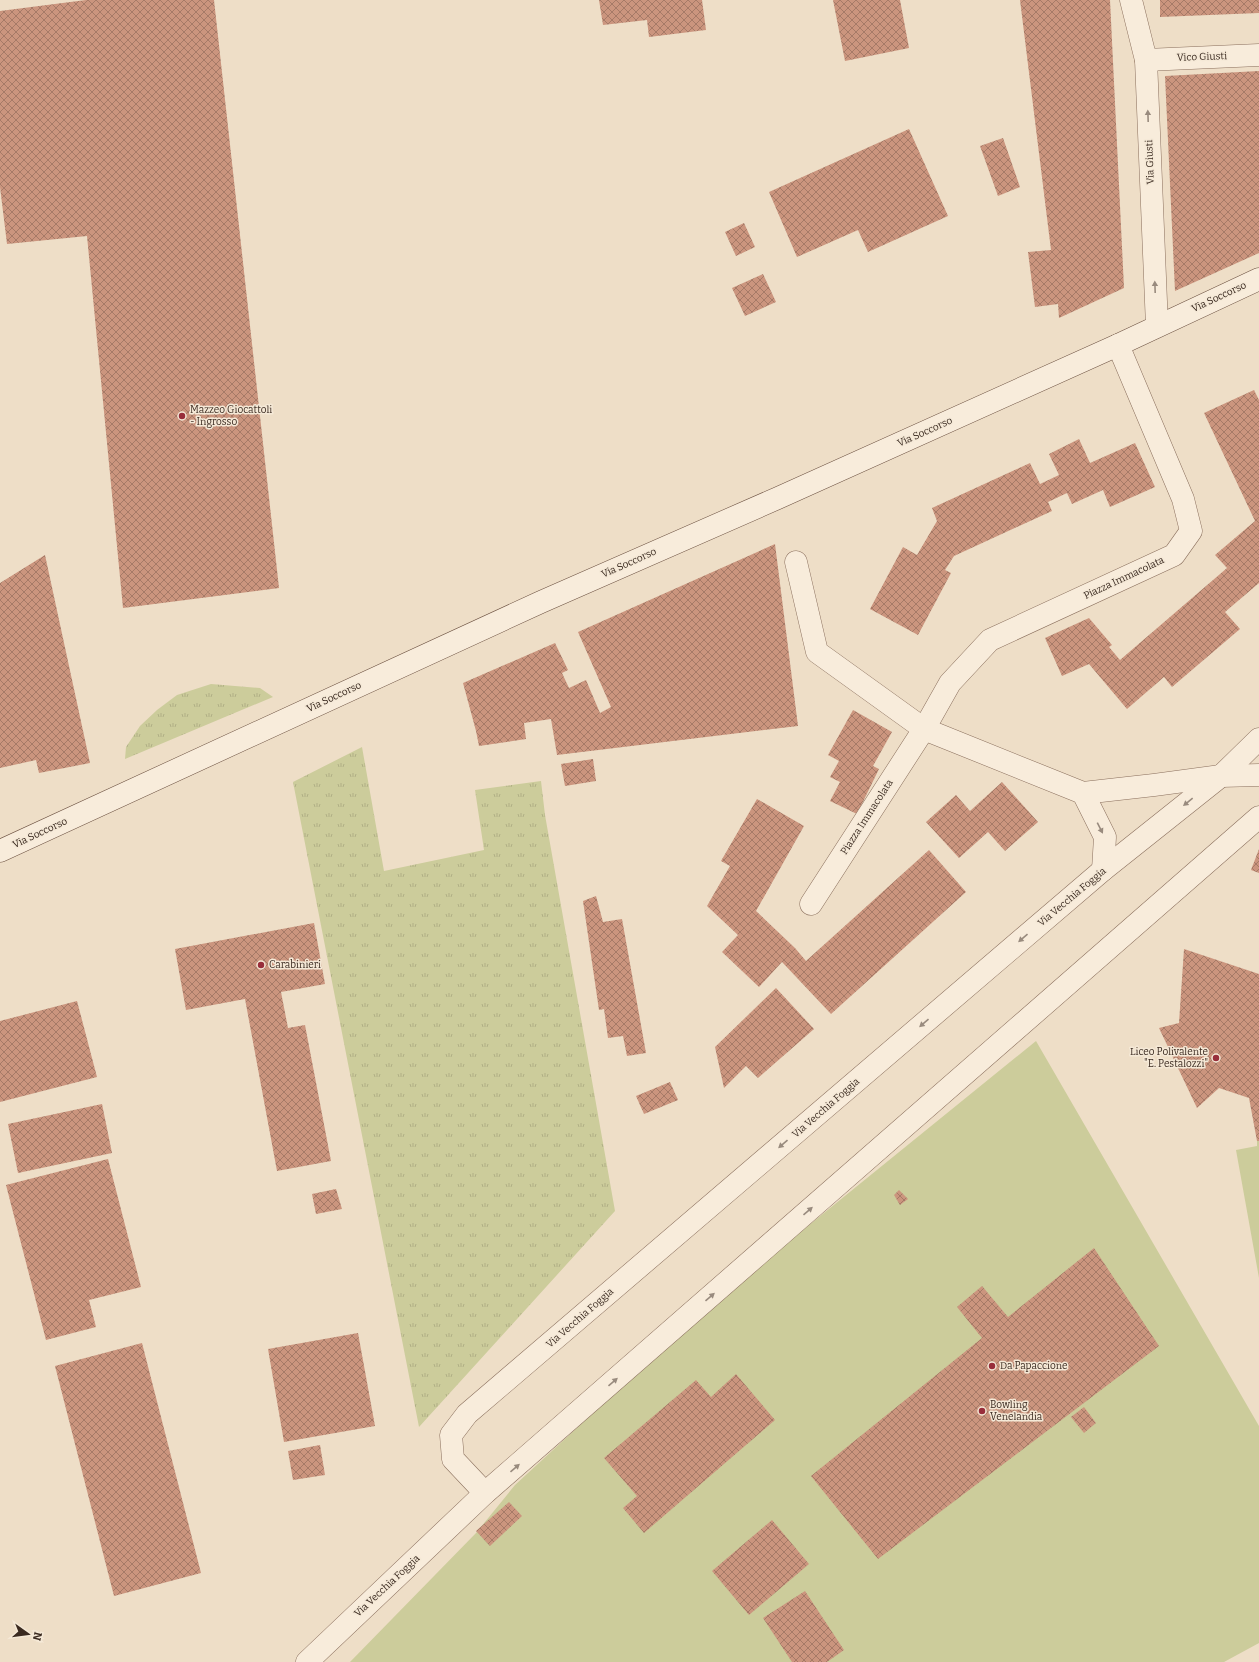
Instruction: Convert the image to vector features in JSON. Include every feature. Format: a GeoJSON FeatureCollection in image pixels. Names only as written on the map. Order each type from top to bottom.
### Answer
{"type":"FeatureCollection","features":[{"type":"Feature","properties":{"kind":"street","name":"Via Giusti"},"geometry":{"type":"LineString","coordinates":[[1131,0],[1146,60],[1157,326]]}},
{"type":"Feature","properties":{"kind":"street","name":"Vico Giusti"},"geometry":{"type":"LineString","coordinates":[[1146,60],[1259,55]]}},
{"type":"Feature","properties":{"kind":"street","name":"Via Soccorso"},"geometry":{"type":"LineString","coordinates":[[0,852],[541,602],[778,498],[1118,345],[1259,279]]}},
{"type":"Feature","properties":{"kind":"street","name":"Piazza Immacolata"},"geometry":{"type":"LineString","coordinates":[[811,904],[924,729],[950,683],[990,640],[1174,555],[1191,531],[1184,499],[1118,345]]}},
{"type":"Feature","properties":{"kind":"street"},"geometry":{"type":"LineString","coordinates":[[796,562],[817,652],[924,729],[1083,793],[1221,776],[1259,775]]}},
{"type":"Feature","properties":{"kind":"street","name":"Via Vecchia Foggia"},"geometry":{"type":"LineString","coordinates":[[485,1493],[453,1459],[451,1435],[467,1414],[1103,870],[1221,776],[1259,739]]}},
{"type":"Feature","properties":{"kind":"street"},"geometry":{"type":"LineString","coordinates":[[1083,793],[1105,837],[1103,870]]}},
{"type":"Feature","properties":{"kind":"street","name":"Via Vecchia Foggia"},"geometry":{"type":"LineString","coordinates":[[307,1662],[485,1493],[1259,817]]}},
{"type":"Feature","properties":{"kind":"green space"},"geometry":{"type":"Polygon","coordinates":[[[211,684],[260,688],[273,697],[125,759],[126,747],[140,726],[157,710],[177,695],[211,684]]]}},
{"type":"Feature","properties":{"kind":"green space"},"geometry":{"type":"Polygon","coordinates":[[[362,747],[384,871],[484,850],[475,790],[541,781],[545,815],[615,1211],[419,1427],[293,782],[362,747]]]}},
{"type":"Feature","properties":{"kind":"green space","name":"Da Papaccione"},"geometry":{"type":"Polygon","coordinates":[[[1036,1041],[1259,1426],[1259,1643],[1224,1662],[350,1662],[476,1533],[515,1485],[708,1307],[1036,1041]]]}},
{"type":"Feature","properties":{"kind":"green space"},"geometry":{"type":"Polygon","coordinates":[[[1257,1141],[1259,1141],[1259,1278],[1236,1150],[1257,1146],[1257,1141]]]}},
{"type":"Feature","properties":{"kind":"building","name":"Mazzeo Giocattoli - Ingrosso"},"geometry":{"type":"Polygon","coordinates":[[[86,0],[214,0],[279,588],[123,608],[87,236],[7,244],[0,187],[0,11],[86,0]]]}},
{"type":"Feature","properties":{"kind":"building"},"geometry":{"type":"Polygon","coordinates":[[[599,0],[702,0],[706,30],[649,37],[647,20],[603,25],[599,0]]]}},
{"type":"Feature","properties":{"kind":"building"},"geometry":{"type":"Polygon","coordinates":[[[833,0],[900,0],[909,48],[845,61],[833,0]]]}},
{"type":"Feature","properties":{"kind":"building"},"geometry":{"type":"Polygon","coordinates":[[[1020,0],[1110,0],[1124,288],[1059,318],[1058,304],[1035,307],[1028,252],[1051,250],[1020,0]]]}},
{"type":"Feature","properties":{"kind":"building"},"geometry":{"type":"Polygon","coordinates":[[[1160,0],[1259,0],[1259,13],[1160,17],[1160,0]]]}},
{"type":"Feature","properties":{"kind":"building"},"geometry":{"type":"Polygon","coordinates":[[[1259,71],[1259,253],[1175,291],[1165,76],[1259,71]]]}},
{"type":"Feature","properties":{"kind":"building"},"geometry":{"type":"Polygon","coordinates":[[[909,129],[948,216],[868,252],[858,230],[797,257],[769,192],[909,129]]]}},
{"type":"Feature","properties":{"kind":"building"},"geometry":{"type":"Polygon","coordinates":[[[1003,138],[1020,187],[998,196],[980,146],[1003,138]]]}},
{"type":"Feature","properties":{"kind":"building"},"geometry":{"type":"Polygon","coordinates":[[[744,223],[755,247],[736,256],[725,232],[744,223]]]}},
{"type":"Feature","properties":{"kind":"building"},"geometry":{"type":"Polygon","coordinates":[[[763,274],[776,302],[745,316],[732,288],[763,274]]]}},
{"type":"Feature","properties":{"kind":"building"},"geometry":{"type":"Polygon","coordinates":[[[1254,390],[1259,400],[1259,583],[1225,612],[1240,629],[1172,687],[1164,677],[1127,709],[1089,664],[1062,676],[1045,638],[1089,618],[1112,645],[1109,647],[1120,660],[1227,568],[1215,555],[1255,521],[1204,413],[1254,390]]]}},
{"type":"Feature","properties":{"kind":"building"},"geometry":{"type":"Polygon","coordinates":[[[1079,439],[1090,463],[1135,443],[1155,487],[1110,507],[1103,490],[1072,504],[1067,493],[1048,502],[1052,511],[954,556],[945,570],[951,573],[918,635],[870,609],[903,547],[917,555],[937,521],[932,508],[1030,463],[1040,484],[1059,475],[1049,454],[1079,439]]]}},
{"type":"Feature","properties":{"kind":"building"},"geometry":{"type":"Polygon","coordinates":[[[775,544],[798,726],[557,755],[551,719],[524,723],[526,739],[479,746],[463,683],[555,643],[568,670],[562,673],[569,688],[586,680],[600,713],[611,707],[578,632],[775,544]]]}},
{"type":"Feature","properties":{"kind":"building"},"geometry":{"type":"Polygon","coordinates":[[[45,555],[90,763],[39,773],[36,760],[0,768],[0,583],[45,555]]]}},
{"type":"Feature","properties":{"kind":"building"},"geometry":{"type":"Polygon","coordinates":[[[853,710],[892,732],[873,766],[879,769],[857,814],[830,801],[840,782],[830,777],[839,761],[828,755],[853,710]]]}},
{"type":"Feature","properties":{"kind":"building"},"geometry":{"type":"Polygon","coordinates":[[[593,759],[596,781],[565,786],[561,764],[593,759]]]}},
{"type":"Feature","properties":{"kind":"building"},"geometry":{"type":"Polygon","coordinates":[[[1002,782],[1038,822],[1005,851],[988,832],[959,858],[926,822],[956,795],[970,811],[1002,782]]]}},
{"type":"Feature","properties":{"kind":"building"},"geometry":{"type":"Polygon","coordinates":[[[757,799],[804,826],[756,911],[795,948],[806,961],[929,850],[966,892],[831,1014],[782,962],[759,987],[722,952],[738,935],[707,906],[730,866],[721,861],[757,799]]]}},
{"type":"Feature","properties":{"kind":"building"},"geometry":{"type":"Polygon","coordinates":[[[1259,849],[1259,873],[1251,870],[1259,849]]]}},
{"type":"Feature","properties":{"kind":"building"},"geometry":{"type":"Polygon","coordinates":[[[596,896],[603,922],[622,919],[646,1053],[627,1056],[623,1036],[608,1038],[604,1009],[599,1010],[583,901],[596,896]]]}},
{"type":"Feature","properties":{"kind":"building"},"geometry":{"type":"Polygon","coordinates":[[[314,923],[325,984],[281,992],[288,1028],[305,1025],[331,1161],[277,1171],[245,999],[186,1010],[175,949],[314,923]]]}},
{"type":"Feature","properties":{"kind":"building","name":"Liceo Polivalente \"E. Pestalozzi\""},"geometry":{"type":"Polygon","coordinates":[[[1184,949],[1259,974],[1259,1141],[1257,1141],[1249,1098],[1219,1088],[1197,1108],[1159,1028],[1179,1023],[1184,949]]]}},
{"type":"Feature","properties":{"kind":"building"},"geometry":{"type":"Polygon","coordinates":[[[776,988],[814,1029],[758,1078],[746,1066],[724,1088],[715,1047],[776,988]]]}},
{"type":"Feature","properties":{"kind":"building"},"geometry":{"type":"Polygon","coordinates":[[[77,1001],[97,1077],[0,1102],[0,1021],[77,1001]]]}},
{"type":"Feature","properties":{"kind":"building"},"geometry":{"type":"Polygon","coordinates":[[[670,1082],[678,1100],[644,1114],[636,1096],[670,1082]]]}},
{"type":"Feature","properties":{"kind":"building"},"geometry":{"type":"Polygon","coordinates":[[[102,1104],[112,1153],[18,1173],[8,1124],[102,1104]]]}},
{"type":"Feature","properties":{"kind":"building"},"geometry":{"type":"Polygon","coordinates":[[[108,1159],[141,1287],[89,1300],[96,1327],[46,1340],[6,1185],[108,1159]]]}},
{"type":"Feature","properties":{"kind":"building"},"geometry":{"type":"Polygon","coordinates":[[[336,1189],[342,1209],[316,1214],[312,1194],[336,1189]]]}},
{"type":"Feature","properties":{"kind":"building"},"geometry":{"type":"Polygon","coordinates":[[[899,1190],[908,1199],[900,1205],[894,1195],[899,1190]]]}},
{"type":"Feature","properties":{"kind":"building","name":"Bowling Venelandia"},"geometry":{"type":"Polygon","coordinates":[[[1094,1248],[1159,1346],[878,1559],[811,1476],[982,1338],[957,1307],[982,1286],[1008,1317],[1094,1248]]]}},
{"type":"Feature","properties":{"kind":"building"},"geometry":{"type":"Polygon","coordinates":[[[358,1333],[375,1426],[284,1442],[268,1349],[358,1333]]]}},
{"type":"Feature","properties":{"kind":"building"},"geometry":{"type":"Polygon","coordinates":[[[142,1343],[201,1573],[114,1596],[55,1366],[142,1343]]]}},
{"type":"Feature","properties":{"kind":"building"},"geometry":{"type":"Polygon","coordinates":[[[736,1374],[775,1420],[644,1533],[623,1508],[637,1496],[604,1458],[696,1380],[711,1397],[736,1374]]]}},
{"type":"Feature","properties":{"kind":"building"},"geometry":{"type":"Polygon","coordinates":[[[1084,1407],[1096,1423],[1084,1433],[1071,1417],[1084,1407]]]}},
{"type":"Feature","properties":{"kind":"building"},"geometry":{"type":"Polygon","coordinates":[[[320,1445],[325,1475],[293,1480],[288,1451],[320,1445]]]}},
{"type":"Feature","properties":{"kind":"building"},"geometry":{"type":"Polygon","coordinates":[[[509,1502],[522,1516],[490,1546],[476,1531],[509,1502]]]}},
{"type":"Feature","properties":{"kind":"building"},"geometry":{"type":"Polygon","coordinates":[[[772,1520],[809,1564],[749,1615],[712,1571],[772,1520]]]}},
{"type":"Feature","properties":{"kind":"building"},"geometry":{"type":"Polygon","coordinates":[[[805,1591],[844,1650],[827,1662],[792,1662],[763,1618],[805,1591]]]}},
{"type":"Feature","properties":{"kind":"place","name":"Mazzeo Giocattoli - Ingrosso"},"geometry":{"type":"Point","coordinates":[182,416]}},
{"type":"Feature","properties":{"kind":"place","name":"Carabinieri"},"geometry":{"type":"Point","coordinates":[261,965]}},
{"type":"Feature","properties":{"kind":"place","name":"Liceo Polivalente \"E. Pestalozzi\""},"geometry":{"type":"Point","coordinates":[1216,1058]}},
{"type":"Feature","properties":{"kind":"place","name":"Da Papaccione"},"geometry":{"type":"Point","coordinates":[992,1366]}},
{"type":"Feature","properties":{"kind":"place","name":"Bowling Venelandia"},"geometry":{"type":"Point","coordinates":[982,1411]}}]}
